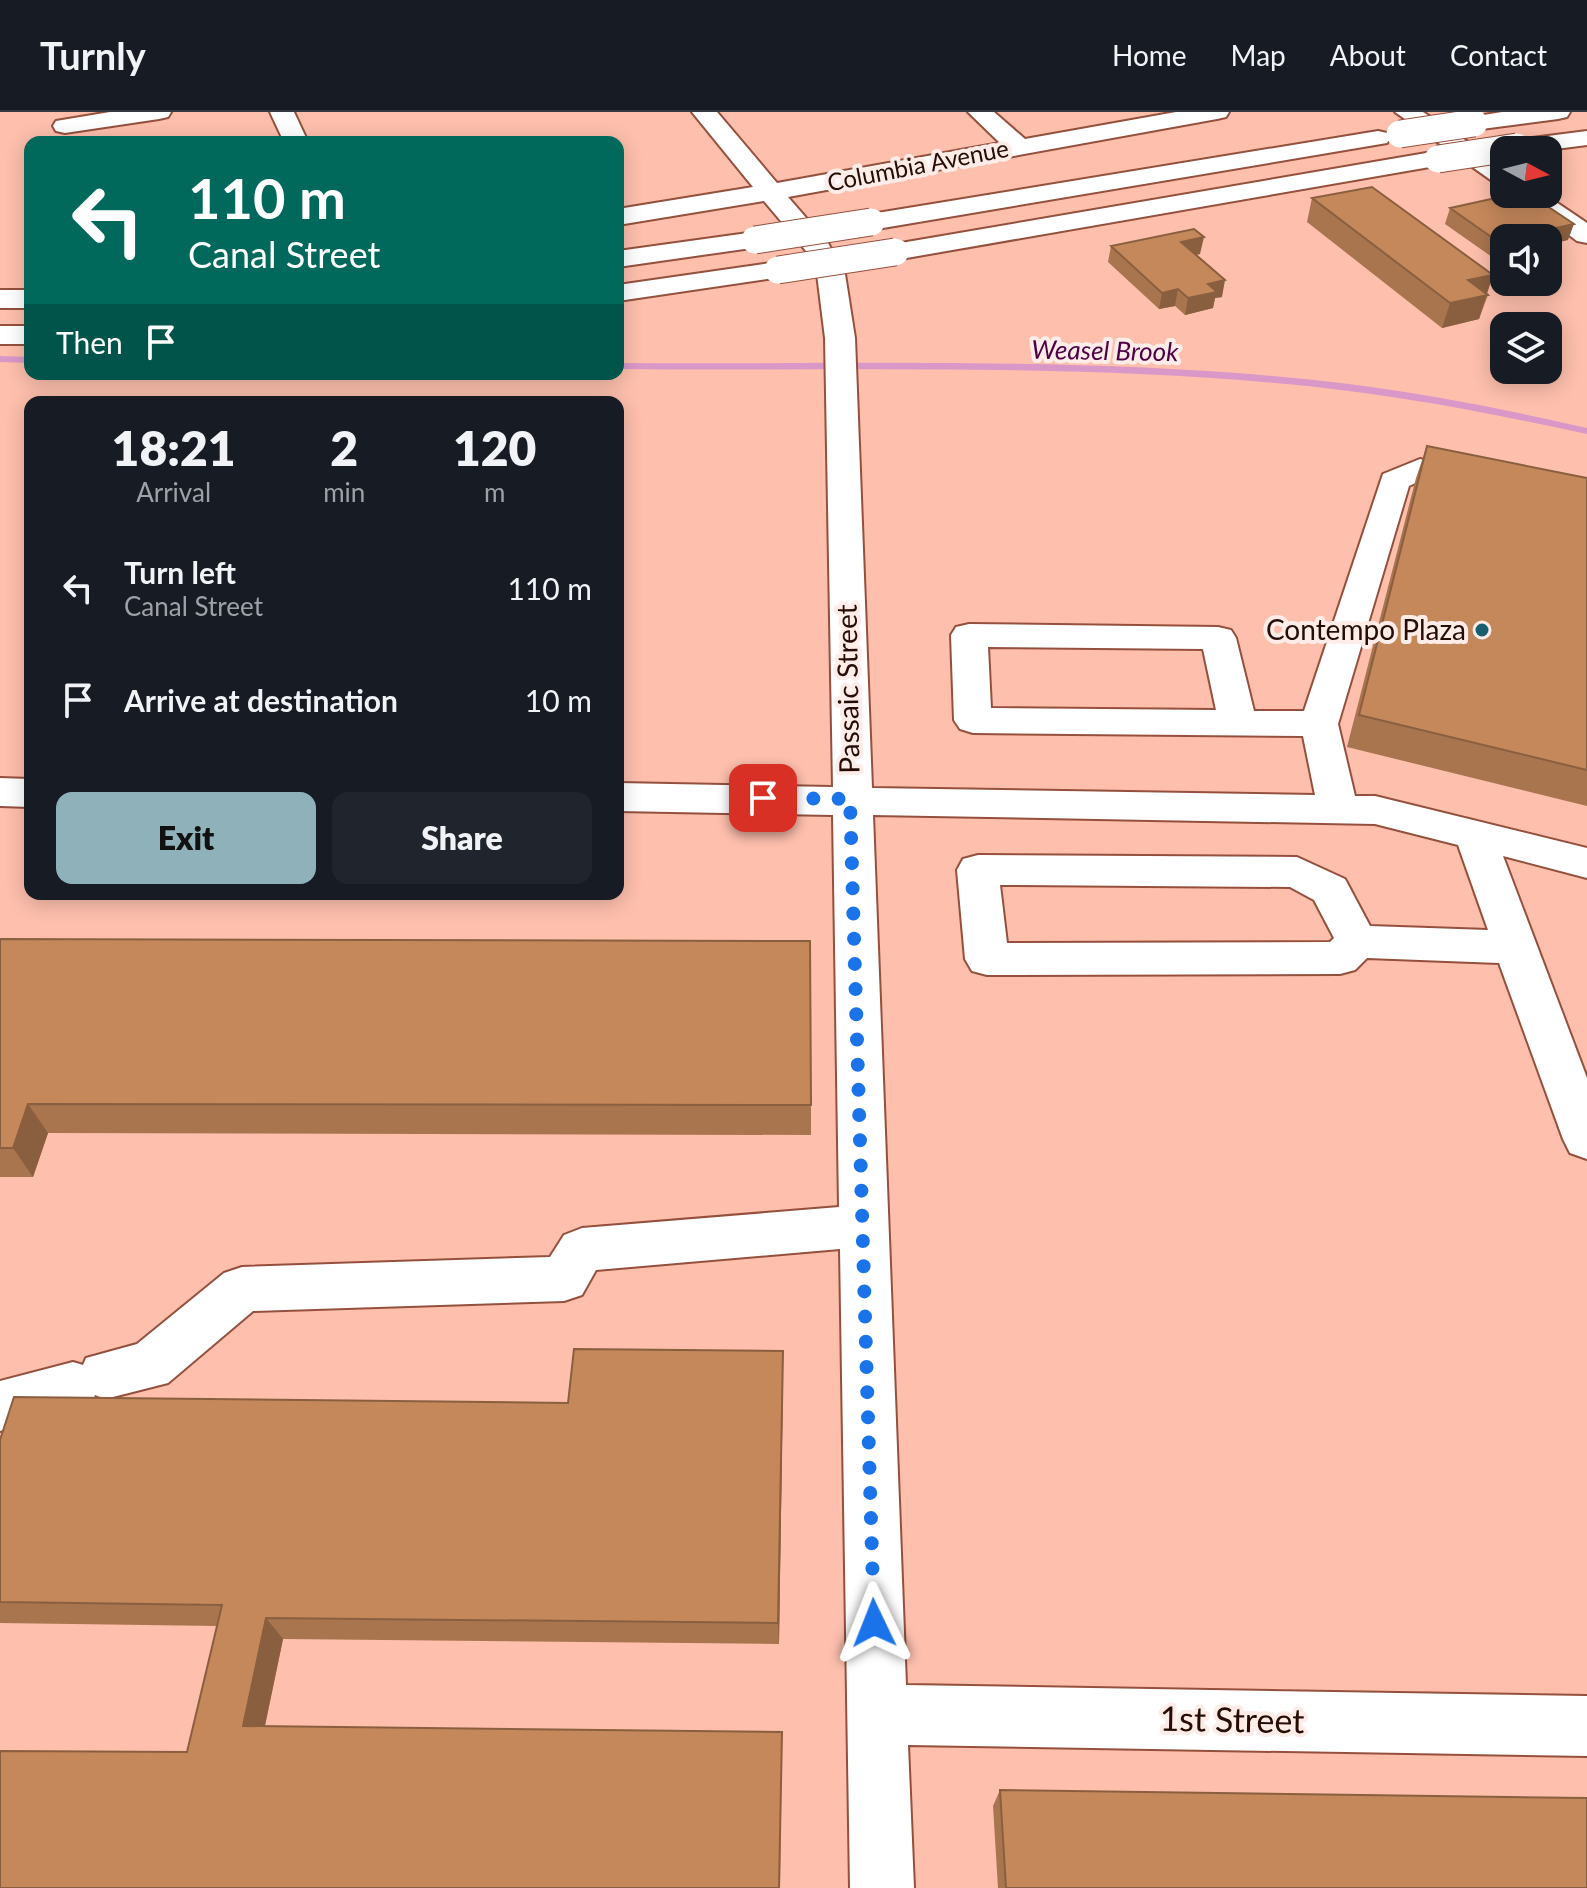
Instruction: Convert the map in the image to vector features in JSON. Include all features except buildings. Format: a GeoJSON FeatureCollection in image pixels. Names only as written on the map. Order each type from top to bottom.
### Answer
{"type":"FeatureCollection","features":[{"type":"Feature","properties":{"kind":"main road"},"geometry":{"type":"LineString","coordinates":[[65,127],[159,112]]}},
{"type":"Feature","properties":{"kind":"main road"},"geometry":{"type":"LineString","coordinates":[[293,136],[283,114],[309,112]]}},
{"type":"Feature","properties":{"kind":"main road","name":"Passaic Street"},"geometry":{"type":"LineString","coordinates":[[704,112],[818,249],[831,274],[837,299],[882,1888]]}},
{"type":"Feature","properties":{"kind":"main road"},"geometry":{"type":"LineString","coordinates":[[980,112],[1019,147]]}},
{"type":"Feature","properties":{"kind":"main road","name":"Columbia Avenue"},"geometry":{"type":"LineString","coordinates":[[624,216],[1217,112]]}},
{"type":"Feature","properties":{"kind":"main road"},"geometry":{"type":"LineString","coordinates":[[624,258],[871,222],[1403,123],[1474,123],[1558,112]]}},
{"type":"Feature","properties":{"kind":"main road"},"geometry":{"type":"LineString","coordinates":[[1403,123],[1490,170]]}},
{"type":"Feature","properties":{"kind":"main road"},"geometry":{"type":"LineString","coordinates":[[624,292],[895,252],[1438,159],[1587,138]]}},
{"type":"Feature","properties":{"kind":"main road"},"geometry":{"type":"LineString","coordinates":[[1547,208],[1587,235]]}},
{"type":"Feature","properties":{"kind":"main road"},"geometry":{"type":"LineString","coordinates":[[0,299],[24,299]]}},
{"type":"Feature","properties":{"kind":"main road"},"geometry":{"type":"LineString","coordinates":[[0,335],[24,335]]}},
{"type":"Feature","properties":{"kind":"main road"},"geometry":{"type":"LineString","coordinates":[[1338,809],[1319,724],[1394,481],[1420,469],[1587,505]]}},
{"type":"Feature","properties":{"kind":"main road"},"geometry":{"type":"LineString","coordinates":[[1238,723],[1218,638],[969,635],[973,720],[1319,724]]}},
{"type":"Feature","properties":{"kind":"main road"},"geometry":{"type":"LineString","coordinates":[[0,792],[24,793]]}},
{"type":"Feature","properties":{"kind":"main road"},"geometry":{"type":"LineString","coordinates":[[624,797],[1375,810],[1587,863]]}},
{"type":"Feature","properties":{"kind":"main road"},"geometry":{"type":"LineString","coordinates":[[1474,834],[1587,1139]]}},
{"type":"Feature","properties":{"kind":"main road"},"geometry":{"type":"LineString","coordinates":[[1357,942],[1330,890],[1312,877],[1297,872],[978,870],[987,959],[1340,958],[1357,942],[1515,947]]}},
{"type":"Feature","properties":{"kind":"main road"},"geometry":{"type":"LineString","coordinates":[[0,1406],[150,1366],[242,1289],[564,1279],[582,1250],[863,1226]]}},
{"type":"Feature","properties":{"kind":"main road","name":"1st Street"},"geometry":{"type":"LineString","coordinates":[[877,1714],[1587,1726]]}},
{"type":"Feature","properties":{"kind":"waterway","name":"Weasel Brook"},"geometry":{"type":"LineString","coordinates":[[0,359],[24,360]]}},
{"type":"Feature","properties":{"kind":"waterway","name":"Weasel Brook"},"geometry":{"type":"LineString","coordinates":[[624,366],[1106,370],[1227,376],[1349,388],[1469,405],[1587,431]]}},
{"type":"Feature","properties":{"kind":"place","name":"Contempo Plaza"},"geometry":{"type":"Point","coordinates":[1482,630]}},
{"type":"Feature","properties":{"kind":"route"},"geometry":{"type":"LineString","coordinates":[[763,798],[850,799],[874,1623]]}}]}
